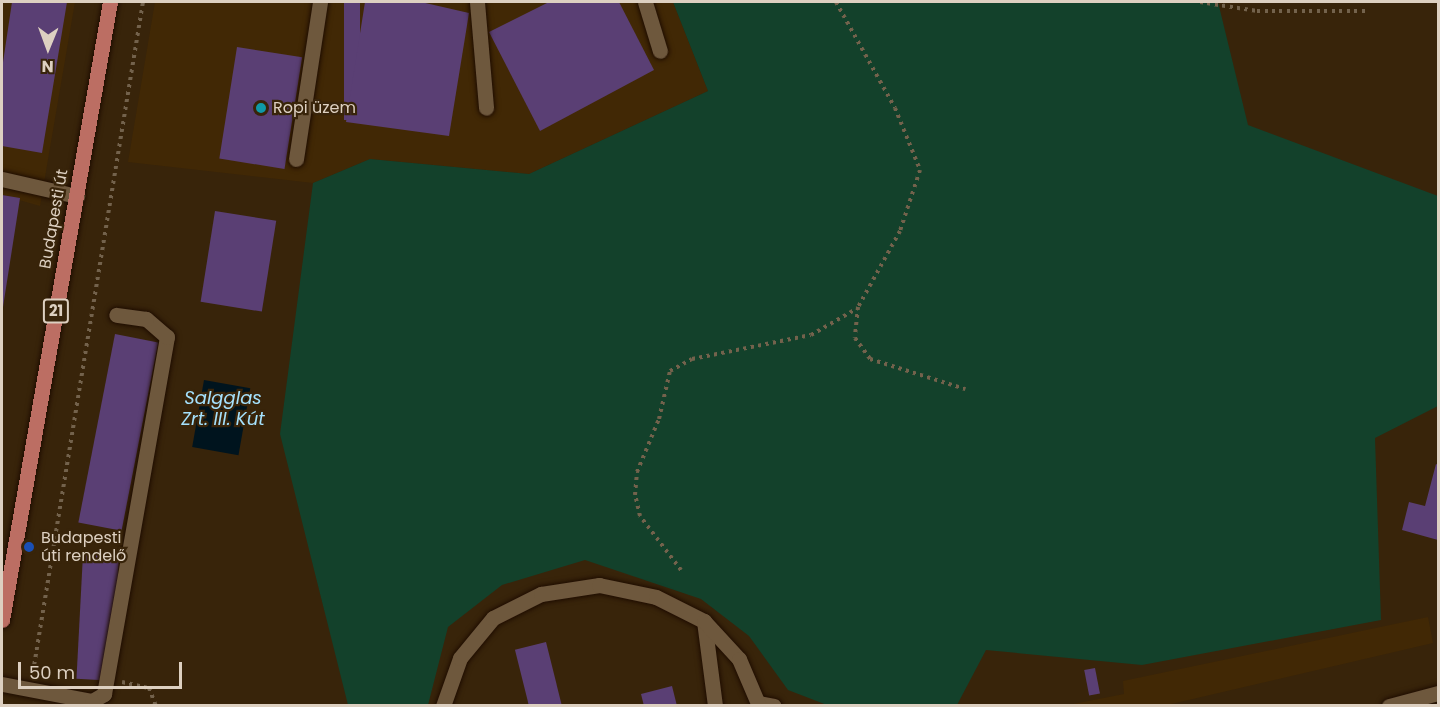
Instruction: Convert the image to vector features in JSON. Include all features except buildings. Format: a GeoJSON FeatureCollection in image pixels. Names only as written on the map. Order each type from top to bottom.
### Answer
{"type":"FeatureCollection","features":[{"type":"Feature","properties":{"kind":"main road","name":"Budapesti út"},"geometry":{"type":"LineString","coordinates":[[2,620],[110,2]]}},
{"type":"Feature","properties":{"kind":"street"},"geometry":{"type":"LineString","coordinates":[[296,159],[320,2]]}},
{"type":"Feature","properties":{"kind":"street"},"geometry":{"type":"LineString","coordinates":[[477,2],[486,108]]}},
{"type":"Feature","properties":{"kind":"street"},"geometry":{"type":"LineString","coordinates":[[645,2],[660,51]]}},
{"type":"Feature","properties":{"kind":"street"},"geometry":{"type":"LineString","coordinates":[[2,179],[77,196]]}},
{"type":"Feature","properties":{"kind":"street"},"geometry":{"type":"LineString","coordinates":[[2,684],[93,703],[104,694],[167,337],[146,319],[116,315]]}},
{"type":"Feature","properties":{"kind":"street"},"geometry":{"type":"LineString","coordinates":[[443,705],[473,638],[493,618],[541,594],[578,586],[621,587],[682,607],[704,621],[739,659],[764,705]]}},
{"type":"Feature","properties":{"kind":"street"},"geometry":{"type":"LineString","coordinates":[[704,621],[715,705]]}},
{"type":"Feature","properties":{"kind":"street"},"geometry":{"type":"LineString","coordinates":[[1389,705],[1438,693]]}},
{"type":"Feature","properties":{"kind":"path"},"geometry":{"type":"LineString","coordinates":[[36,656],[143,2]]}},
{"type":"Feature","properties":{"kind":"path"},"geometry":{"type":"LineString","coordinates":[[836,2],[895,108],[920,170],[900,231],[858,307],[855,338],[870,360],[965,389]]}},
{"type":"Feature","properties":{"kind":"path"},"geometry":{"type":"LineString","coordinates":[[1200,2],[1257,10],[1368,11]]}},
{"type":"Feature","properties":{"kind":"path"},"geometry":{"type":"LineString","coordinates":[[681,570],[640,516],[635,495],[637,472],[659,419],[670,370],[692,359],[811,335],[858,307]]}},
{"type":"Feature","properties":{"kind":"path"},"geometry":{"type":"LineString","coordinates":[[106,679],[148,688],[156,705]]}},
{"type":"Feature","properties":{"kind":"shaded area"},"geometry":{"type":"Polygon","coordinates":[[[2,2],[75,2],[40,206],[2,195],[2,2]]]}},
{"type":"Feature","properties":{"kind":"shaded area"},"geometry":{"type":"Polygon","coordinates":[[[155,2],[673,2],[708,91],[529,174],[370,159],[313,183],[128,162],[155,2]]]}},
{"type":"Feature","properties":{"kind":"shaded area"},"geometry":{"type":"Polygon","coordinates":[[[1428,617],[1433,643],[1167,705],[1068,705],[1124,694],[1123,681],[1428,617]]]}},
{"type":"Feature","properties":{"kind":"green space"},"geometry":{"type":"Polygon","coordinates":[[[673,2],[1218,2],[1248,125],[1438,196],[1438,406],[1375,438],[1381,620],[1142,665],[986,650],[957,705],[827,705],[788,690],[749,636],[701,599],[585,560],[502,585],[448,627],[428,705],[348,705],[280,434],[313,183],[370,159],[529,174],[708,91],[673,2]]]}},
{"type":"Feature","properties":{"kind":"water","name":"Salgglas Zrt. III. Kút"},"geometry":{"type":"Polygon","coordinates":[[[204,380],[250,388],[238,455],[192,447],[204,380]]]}},
{"type":"Feature","properties":{"kind":"place","name":"Ropi üzem"},"geometry":{"type":"Point","coordinates":[261,108]}},
{"type":"Feature","properties":{"kind":"place","name":"Budapesti úti rendelő"},"geometry":{"type":"Point","coordinates":[29,547]}}]}
